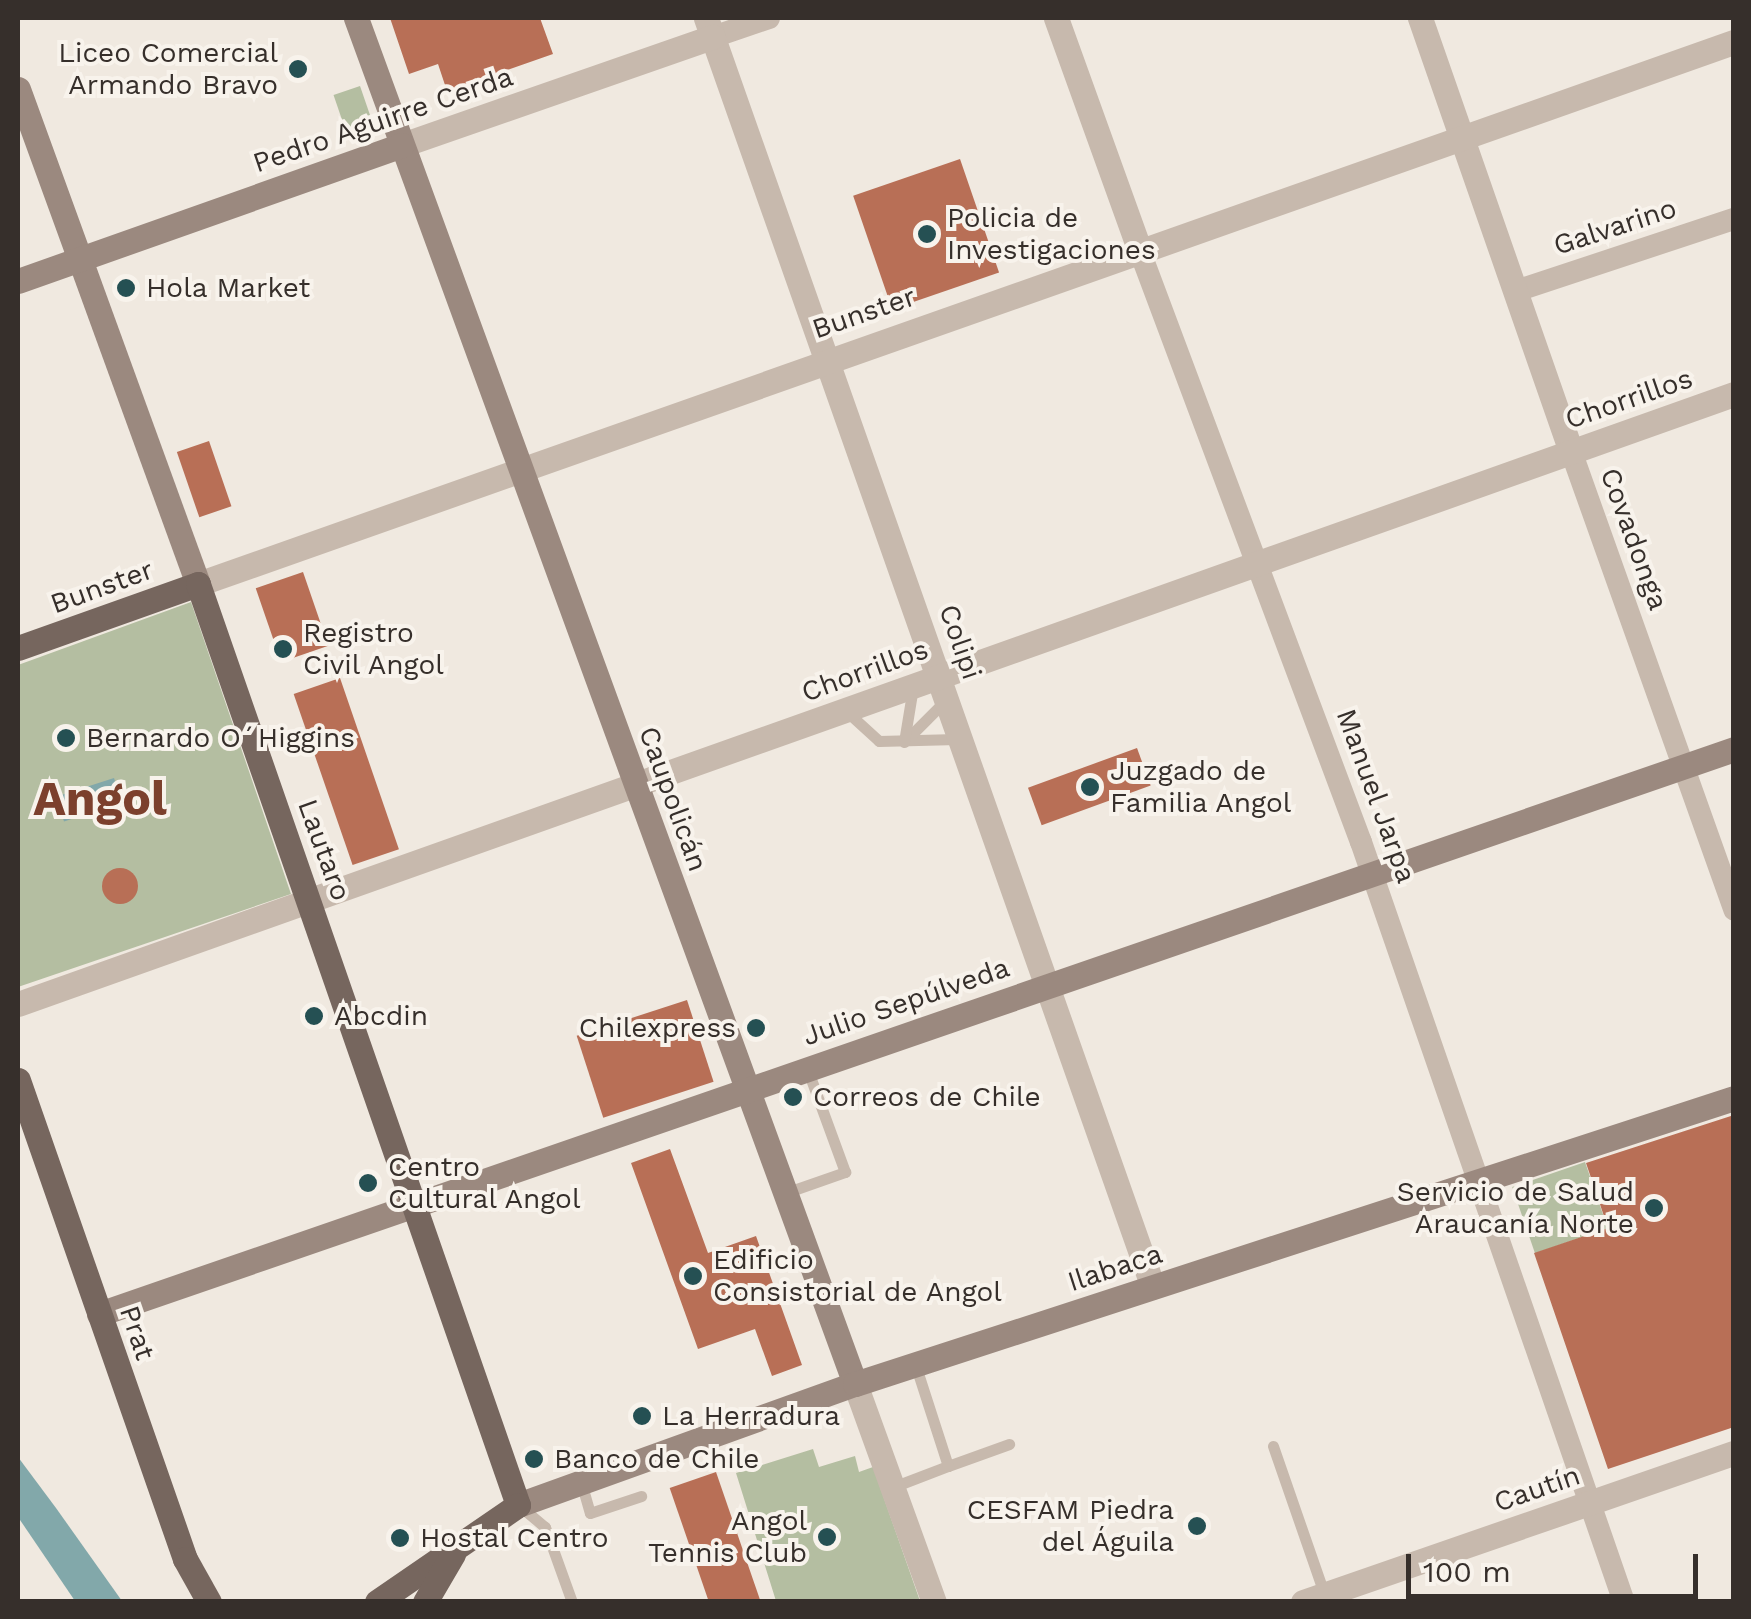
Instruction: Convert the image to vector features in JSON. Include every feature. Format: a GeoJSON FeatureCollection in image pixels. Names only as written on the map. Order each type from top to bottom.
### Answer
{"type":"FeatureCollection","features":[{"type":"Feature","properties":{"kind":"main road","name":"Caupolicán"},"geometry":{"type":"LineString","coordinates":[[356,18],[854,1384]]}},
{"type":"Feature","properties":{"kind":"main road","name":"Lautaro"},"geometry":{"type":"LineString","coordinates":[[18,89],[311,901],[518,1505]]}},
{"type":"Feature","properties":{"kind":"main road","name":"Pedro Aguirre Cerda"},"geometry":{"type":"LineString","coordinates":[[18,281],[402,145]]}},
{"type":"Feature","properties":{"kind":"main road","name":"Bunster"},"geometry":{"type":"LineString","coordinates":[[18,648],[198,584]]}},
{"type":"Feature","properties":{"kind":"main road","name":"Julio Sepúlveda"},"geometry":{"type":"LineString","coordinates":[[99,1314],[1734,749]]}},
{"type":"Feature","properties":{"kind":"main road","name":"Prat"},"geometry":{"type":"LineString","coordinates":[[18,1080],[185,1560],[209,1602]]}},
{"type":"Feature","properties":{"kind":"main road","name":"Ilabaca"},"geometry":{"type":"LineString","coordinates":[[518,1505],[854,1384],[1734,1098]]}},
{"type":"Feature","properties":{"kind":"main road"},"geometry":{"type":"LineString","coordinates":[[377,1602],[518,1505]]}},
{"type":"Feature","properties":{"kind":"main road"},"geometry":{"type":"LineString","coordinates":[[425,1602],[456,1550]]}},
{"type":"Feature","properties":{"kind":"street","name":"Pedro Aguirre Cerda"},"geometry":{"type":"LineString","coordinates":[[402,145],[709,28],[769,18]]}},
{"type":"Feature","properties":{"kind":"street","name":"Manuel Jarpa"},"geometry":{"type":"LineString","coordinates":[[1056,18],[1372,874],[1624,1602]]}},
{"type":"Feature","properties":{"kind":"street","name":"Covadonga"},"geometry":{"type":"LineString","coordinates":[[1420,18],[1734,910]]}},
{"type":"Feature","properties":{"kind":"street","name":"Colipi"},"geometry":{"type":"LineString","coordinates":[[709,28],[830,357],[1152,1287]]}},
{"type":"Feature","properties":{"kind":"street","name":"Bunster"},"geometry":{"type":"LineString","coordinates":[[198,584],[830,357],[1734,42]]}},
{"type":"Feature","properties":{"kind":"street","name":"Galvarino"},"geometry":{"type":"LineString","coordinates":[[1516,291],[1734,219]]}},
{"type":"Feature","properties":{"kind":"street","name":"Chorrillos"},"geometry":{"type":"LineString","coordinates":[[18,1004],[913,686],[944,687],[1258,560],[1734,394]]}},
{"type":"Feature","properties":{"kind":"street","name":"Caupolicán"},"geometry":{"type":"LineString","coordinates":[[854,1384],[934,1602]]}},
{"type":"Feature","properties":{"kind":"street","name":"Cautín"},"geometry":{"type":"LineString","coordinates":[[1314,1598],[1734,1452]]}},
{"type":"Feature","properties":{"kind":"lane"},"geometry":{"type":"LineString","coordinates":[[904,742],[913,686]]}},
{"type":"Feature","properties":{"kind":"lane"},"geometry":{"type":"LineString","coordinates":[[904,742],[944,687]]}},
{"type":"Feature","properties":{"kind":"lane"},"geometry":{"type":"LineString","coordinates":[[844,710],[868,736],[904,742],[961,740]]}},
{"type":"Feature","properties":{"kind":"lane"},"geometry":{"type":"LineString","coordinates":[[785,1193],[844,1172],[807,1068]]}},
{"type":"Feature","properties":{"kind":"lane"},"geometry":{"type":"LineString","coordinates":[[915,1364],[948,1466]]}},
{"type":"Feature","properties":{"kind":"lane"},"geometry":{"type":"LineString","coordinates":[[892,1488],[1009,1444]]}},
{"type":"Feature","properties":{"kind":"lane"},"geometry":{"type":"LineString","coordinates":[[1273,1446],[1314,1598]]}},
{"type":"Feature","properties":{"kind":"lane"},"geometry":{"type":"LineString","coordinates":[[580,1480],[590,1513],[641,1496]]}},
{"type":"Feature","properties":{"kind":"lane"},"geometry":{"type":"LineString","coordinates":[[518,1505],[545,1527],[572,1602]]}},
{"type":"Feature","properties":{"kind":"green space"},"geometry":{"type":"Polygon","coordinates":[[[360,86],[372,120],[345,129],[334,95],[360,86]]]}},
{"type":"Feature","properties":{"kind":"green space"},"geometry":{"type":"Polygon","coordinates":[[[191,602],[291,894],[18,987],[18,665],[191,602]]]}},
{"type":"Feature","properties":{"kind":"green space"},"geometry":{"type":"Polygon","coordinates":[[[1585,1162],[1608,1228],[1535,1253],[1512,1187],[1585,1162]]]}},
{"type":"Feature","properties":{"kind":"green space","name":"Angol Tennis Club"},"geometry":{"type":"Polygon","coordinates":[[[813,1449],[819,1467],[855,1456],[859,1472],[873,1467],[920,1601],[776,1601],[736,1473],[813,1449]]]}},
{"type":"Feature","properties":{"kind":"water"},"geometry":{"type":"Polygon","coordinates":[[[114,778],[122,803],[64,822],[56,797],[114,778]]]}},
{"type":"Feature","properties":{"kind":"water"},"geometry":{"type":"Polygon","coordinates":[[[18,1457],[122,1601],[75,1601],[18,1517],[18,1457]]]}},
{"type":"Feature","properties":{"kind":"building"},"geometry":{"type":"Polygon","coordinates":[[[390,18],[540,18],[553,54],[447,91],[438,64],[409,74],[390,18]]]}},
{"type":"Feature","properties":{"kind":"building","name":"Policia de Investigaciones"},"geometry":{"type":"Polygon","coordinates":[[[960,159],[999,272],[892,309],[853,196],[960,159]]]}},
{"type":"Feature","properties":{"kind":"building"},"geometry":{"type":"Polygon","coordinates":[[[209,441],[231,506],[199,517],[177,452],[209,441]]]}},
{"type":"Feature","properties":{"kind":"building"},"geometry":{"type":"Polygon","coordinates":[[[303,572],[328,646],[281,662],[256,588],[303,572]]]}},
{"type":"Feature","properties":{"kind":"building"},"geometry":{"type":"Polygon","coordinates":[[[340,678],[399,849],[353,865],[294,694],[340,678]]]}},
{"type":"Feature","properties":{"kind":"building","name":"Juzgado de Familia Angol"},"geometry":{"type":"Polygon","coordinates":[[[1137,748],[1151,786],[1042,825],[1028,788],[1137,748]]]}},
{"type":"Feature","properties":{"kind":"building"},"geometry":{"type":"Polygon","coordinates":[[[120,868],[132,874],[138,886],[132,898],[120,904],[108,898],[102,886],[108,874],[120,868]]]}},
{"type":"Feature","properties":{"kind":"building"},"geometry":{"type":"Polygon","coordinates":[[[687,1000],[714,1082],[603,1118],[577,1036],[687,1000]]]}},
{"type":"Feature","properties":{"kind":"building"},"geometry":{"type":"Polygon","coordinates":[[[1734,1115],[1734,1427],[1608,1469],[1534,1253],[1608,1228],[1586,1163],[1734,1115]]]}},
{"type":"Feature","properties":{"kind":"building","name":"Edificio Consistorial de Angol"},"geometry":{"type":"Polygon","coordinates":[[[670,1149],[708,1253],[756,1236],[802,1365],[772,1376],[755,1329],[698,1349],[631,1163],[670,1149]]]}},
{"type":"Feature","properties":{"kind":"building"},"geometry":{"type":"Polygon","coordinates":[[[716,1472],[761,1602],[709,1602],[670,1488],[716,1472]]]}},
{"type":"Feature","properties":{"kind":"place","name":"Liceo Comercial Armando Bravo"},"geometry":{"type":"Point","coordinates":[298,69]}},
{"type":"Feature","properties":{"kind":"place","name":"Policia de Investigaciones"},"geometry":{"type":"Point","coordinates":[927,234]}},
{"type":"Feature","properties":{"kind":"place","name":"Hola Market"},"geometry":{"type":"Point","coordinates":[126,288]}},
{"type":"Feature","properties":{"kind":"place","name":"Registro Civil Angol"},"geometry":{"type":"Point","coordinates":[283,649]}},
{"type":"Feature","properties":{"kind":"place","name":"Bernardo O´Higgins"},"geometry":{"type":"Point","coordinates":[66,738]}},
{"type":"Feature","properties":{"kind":"place","name":"Juzgado de Familia Angol"},"geometry":{"type":"Point","coordinates":[1090,787]}},
{"type":"Feature","properties":{"kind":"place","name":"Abcdin"},"geometry":{"type":"Point","coordinates":[314,1016]}},
{"type":"Feature","properties":{"kind":"place","name":"Chilexpress"},"geometry":{"type":"Point","coordinates":[756,1028]}},
{"type":"Feature","properties":{"kind":"place","name":"Correos de Chile"},"geometry":{"type":"Point","coordinates":[793,1097]}},
{"type":"Feature","properties":{"kind":"place","name":"Centro Cultural Angol"},"geometry":{"type":"Point","coordinates":[368,1183]}},
{"type":"Feature","properties":{"kind":"place","name":"Servicio de Salud Araucanía Norte"},"geometry":{"type":"Point","coordinates":[1654,1208]}},
{"type":"Feature","properties":{"kind":"place","name":"Edificio Consistorial de Angol"},"geometry":{"type":"Point","coordinates":[693,1276]}},
{"type":"Feature","properties":{"kind":"place","name":"La Herradura"},"geometry":{"type":"Point","coordinates":[642,1416]}},
{"type":"Feature","properties":{"kind":"place","name":"Banco de Chile"},"geometry":{"type":"Point","coordinates":[534,1459]}},
{"type":"Feature","properties":{"kind":"place","name":"CESFAM Piedra del Águila"},"geometry":{"type":"Point","coordinates":[1197,1526]}},
{"type":"Feature","properties":{"kind":"place","name":"Angol Tennis Club"},"geometry":{"type":"Point","coordinates":[827,1537]}},
{"type":"Feature","properties":{"kind":"place","name":"Hostal Centro"},"geometry":{"type":"Point","coordinates":[400,1538]}},
{"type":"Feature","properties":{"kind":"district","name":"Angol"},"geometry":{"type":"Point","coordinates":[100,799]}}]}
